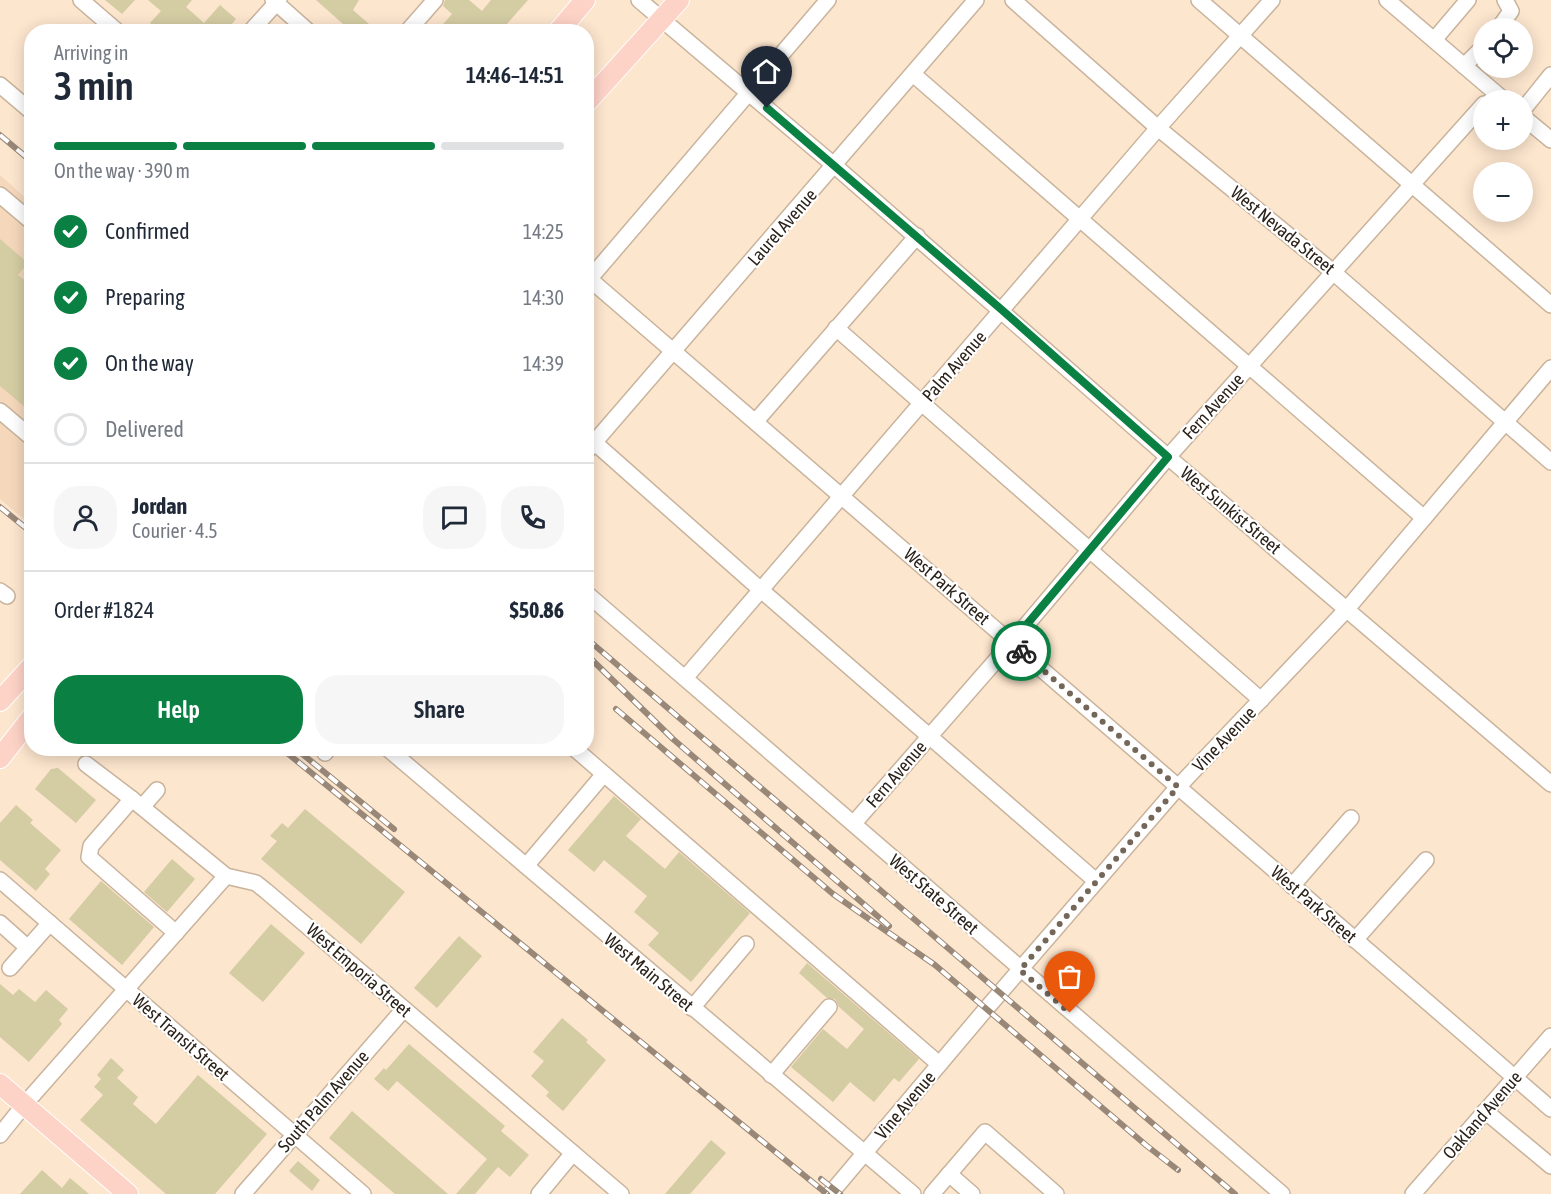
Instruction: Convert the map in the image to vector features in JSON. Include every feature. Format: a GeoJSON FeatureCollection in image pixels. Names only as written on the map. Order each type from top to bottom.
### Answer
{"type":"FeatureCollection","features":[{"type":"Feature","properties":{"kind":"main road"},"geometry":{"type":"LineString","coordinates":[[565,24],[585,0]]}},
{"type":"Feature","properties":{"kind":"main road"},"geometry":{"type":"LineString","coordinates":[[594,94],[679,0]]}},
{"type":"Feature","properties":{"kind":"main road"},"geometry":{"type":"LineString","coordinates":[[0,701],[24,675]]}},
{"type":"Feature","properties":{"kind":"main road"},"geometry":{"type":"LineString","coordinates":[[0,759],[24,728]]}},
{"type":"Feature","properties":{"kind":"main road"},"geometry":{"type":"LineString","coordinates":[[0,1084],[128,1194]]}},
{"type":"Feature","properties":{"kind":"street"},"geometry":{"type":"LineString","coordinates":[[81,0],[109,24]]}},
{"type":"Feature","properties":{"kind":"street"},"geometry":{"type":"LineString","coordinates":[[414,24],[435,0]]}},
{"type":"Feature","properties":{"kind":"street","name":"West Sunkist Street"},"geometry":{"type":"LineString","coordinates":[[639,0],[917,236],[1168,457],[1551,784]]}},
{"type":"Feature","properties":{"kind":"street"},"geometry":{"type":"LineString","coordinates":[[594,272],[828,0]]}},
{"type":"Feature","properties":{"kind":"street","name":"Laurel Avenue"},"geometry":{"type":"LineString","coordinates":[[594,438],[675,350],[976,0]]}},
{"type":"Feature","properties":{"kind":"street","name":"West Nevada Street"},"geometry":{"type":"LineString","coordinates":[[1013,0],[1158,128],[1334,272],[1551,462]]}},
{"type":"Feature","properties":{"kind":"street"},"geometry":{"type":"LineString","coordinates":[[1199,0],[1551,305]]}},
{"type":"Feature","properties":{"kind":"street","name":"Palm Avenue"},"geometry":{"type":"LineString","coordinates":[[685,678],[1158,128],[1272,0]]}},
{"type":"Feature","properties":{"kind":"street"},"geometry":{"type":"LineString","coordinates":[[1387,0],[1403,5],[1434,40],[1464,66],[1484,90]]}},
{"type":"Feature","properties":{"kind":"street"},"geometry":{"type":"LineString","coordinates":[[1434,40],[1468,0]]}},
{"type":"Feature","properties":{"kind":"street"},"geometry":{"type":"LineString","coordinates":[[1506,0],[1511,11],[1506,18]]}},
{"type":"Feature","properties":{"kind":"street"},"geometry":{"type":"LineString","coordinates":[[257,24],[276,1],[300,24]]}},
{"type":"Feature","properties":{"kind":"street"},"geometry":{"type":"LineString","coordinates":[[1464,66],[1473,57]]}},
{"type":"Feature","properties":{"kind":"street"},"geometry":{"type":"LineString","coordinates":[[913,74],[1424,519]]}},
{"type":"Feature","properties":{"kind":"street"},"geometry":{"type":"LineString","coordinates":[[1533,97],[1551,75]]}},
{"type":"Feature","properties":{"kind":"street"},"geometry":{"type":"LineString","coordinates":[[0,85],[24,105]]}},
{"type":"Feature","properties":{"kind":"street","name":"Fern Avenue"},"geometry":{"type":"LineString","coordinates":[[854,823],[1012,642],[1168,457],[1412,184],[1473,119]]}},
{"type":"Feature","properties":{"kind":"street"},"geometry":{"type":"LineString","coordinates":[[1533,125],[1551,140]]}},
{"type":"Feature","properties":{"kind":"street"},"geometry":{"type":"LineString","coordinates":[[0,195],[24,215]]}},
{"type":"Feature","properties":{"kind":"street"},"geometry":{"type":"LineString","coordinates":[[756,421],[917,236]]}},
{"type":"Feature","properties":{"kind":"street","name":"West Park Street"},"geometry":{"type":"LineString","coordinates":[[594,284],[675,350],[1551,1109]]}},
{"type":"Feature","properties":{"kind":"street"},"geometry":{"type":"LineString","coordinates":[[836,328],[1261,700]]}},
{"type":"Feature","properties":{"kind":"street","name":"Vine Avenue"},"geometry":{"type":"LineString","coordinates":[[830,1194],[1178,787],[1347,609],[1551,368]]}},
{"type":"Feature","properties":{"kind":"street"},"geometry":{"type":"LineString","coordinates":[[0,411],[24,431]]}},
{"type":"Feature","properties":{"kind":"street"},"geometry":{"type":"LineString","coordinates":[[594,447],[1096,881]]}},
{"type":"Feature","properties":{"kind":"street","name":"West State Street"},"geometry":{"type":"LineString","coordinates":[[594,600],[1282,1194]]}},
{"type":"Feature","properties":{"kind":"street","name":"West Main Street"},"geometry":{"type":"LineString","coordinates":[[396,756],[913,1194]]}},
{"type":"Feature","properties":{"kind":"street"},"geometry":{"type":"LineString","coordinates":[[583,756],[939,1064]]}},
{"type":"Feature","properties":{"kind":"street","name":"West Emporia Street"},"geometry":{"type":"LineString","coordinates":[[86,764],[226,876],[256,884],[266,891],[621,1194]]}},
{"type":"Feature","properties":{"kind":"street"},"geometry":{"type":"LineString","coordinates":[[526,866],[604,774]]}},
{"type":"Feature","properties":{"kind":"street"},"geometry":{"type":"LineString","coordinates":[[157,789],[137,803],[91,846],[89,857],[176,933]]}},
{"type":"Feature","properties":{"kind":"street"},"geometry":{"type":"LineString","coordinates":[[1292,886],[1351,818]]}},
{"type":"Feature","properties":{"kind":"street"},"geometry":{"type":"LineString","coordinates":[[1356,940],[1426,860]]}},
{"type":"Feature","properties":{"kind":"street"},"geometry":{"type":"LineString","coordinates":[[0,1135],[24,1104],[226,876]]}},
{"type":"Feature","properties":{"kind":"street","name":"West Transit Street"},"geometry":{"type":"LineString","coordinates":[[0,880],[363,1194]]}},
{"type":"Feature","properties":{"kind":"street"},"geometry":{"type":"LineString","coordinates":[[0,923],[28,948]]}},
{"type":"Feature","properties":{"kind":"street"},"geometry":{"type":"LineString","coordinates":[[10,968],[50,923]]}},
{"type":"Feature","properties":{"kind":"street"},"geometry":{"type":"LineString","coordinates":[[692,1008],[746,944]]}},
{"type":"Feature","properties":{"kind":"street"},"geometry":{"type":"LineString","coordinates":[[771,1075],[829,1007]]}},
{"type":"Feature","properties":{"kind":"street","name":"South Palm Avenue"},"geometry":{"type":"LineString","coordinates":[[247,1189],[404,1009]]}},
{"type":"Feature","properties":{"kind":"street","name":"Oakland Avenue"},"geometry":{"type":"LineString","coordinates":[[1413,1194],[1551,1036]]}},
{"type":"Feature","properties":{"kind":"street"},"geometry":{"type":"LineString","coordinates":[[1485,1111],[1551,1166]]}},
{"type":"Feature","properties":{"kind":"street"},"geometry":{"type":"LineString","coordinates":[[932,1194],[985,1132],[1056,1194]]}},
{"type":"Feature","properties":{"kind":"street"},"geometry":{"type":"LineString","coordinates":[[539,1194],[573,1153]]}},
{"type":"Feature","properties":{"kind":"street"},"geometry":{"type":"LineString","coordinates":[[949,1174],[972,1194]]}},
{"type":"Feature","properties":{"kind":"street"},"geometry":{"type":"LineString","coordinates":[[247,1189],[264,1194]]}},
{"type":"Feature","properties":{"kind":"shaded area"},"geometry":{"type":"Polygon","coordinates":[[[0,175],[24,197],[24,519],[0,499],[0,175]]]}},
{"type":"Feature","properties":{"kind":"building"},"geometry":{"type":"Polygon","coordinates":[[[105,0],[135,0],[122,14],[105,0]]]}},
{"type":"Feature","properties":{"kind":"building"},"geometry":{"type":"Polygon","coordinates":[[[148,0],[192,0],[186,7],[204,23],[220,5],[236,19],[232,24],[151,24],[161,11],[148,0]]]}},
{"type":"Feature","properties":{"kind":"building"},"geometry":{"type":"Polygon","coordinates":[[[316,0],[359,0],[353,10],[369,24],[343,24],[316,0]]]}},
{"type":"Feature","properties":{"kind":"building"},"geometry":{"type":"Polygon","coordinates":[[[445,0],[469,0],[482,11],[491,0],[528,0],[507,24],[443,24],[452,14],[443,6],[445,0]]]}},
{"type":"Feature","properties":{"kind":"building"},"geometry":{"type":"Polygon","coordinates":[[[0,239],[24,260],[24,268],[18,275],[24,280],[24,406],[0,386],[0,239]]]}},
{"type":"Feature","properties":{"kind":"building"},"geometry":{"type":"Polygon","coordinates":[[[58,768],[96,800],[76,823],[35,789],[51,769],[58,768]]]}},
{"type":"Feature","properties":{"kind":"building"},"geometry":{"type":"Polygon","coordinates":[[[614,796],[641,819],[626,836],[665,869],[679,852],[750,913],[691,982],[648,945],[659,933],[634,912],[647,896],[604,860],[594,872],[568,850],[614,796]]]}},
{"type":"Feature","properties":{"kind":"building"},"geometry":{"type":"Polygon","coordinates":[[[16,805],[33,820],[30,823],[61,850],[45,869],[50,874],[36,891],[0,860],[0,823],[16,805]]]}},
{"type":"Feature","properties":{"kind":"building"},"geometry":{"type":"Polygon","coordinates":[[[305,809],[405,892],[361,944],[261,859],[277,841],[270,836],[282,823],[288,828],[305,809]]]}},
{"type":"Feature","properties":{"kind":"building"},"geometry":{"type":"Polygon","coordinates":[[[172,859],[195,879],[167,912],[144,892],[172,859]]]}},
{"type":"Feature","properties":{"kind":"building"},"geometry":{"type":"Polygon","coordinates":[[[101,881],[154,927],[122,965],[69,919],[101,881]]]}},
{"type":"Feature","properties":{"kind":"building"},"geometry":{"type":"Polygon","coordinates":[[[271,924],[305,953],[263,1002],[229,973],[271,924]]]}},
{"type":"Feature","properties":{"kind":"building"},"geometry":{"type":"Polygon","coordinates":[[[459,936],[482,956],[437,1008],[414,988],[459,936]]]}},
{"type":"Feature","properties":{"kind":"building"},"geometry":{"type":"Polygon","coordinates":[[[807,963],[919,1059],[899,1082],[894,1078],[874,1102],[850,1082],[833,1102],[791,1067],[823,1029],[847,1049],[864,1029],[839,1007],[835,999],[827,998],[799,973],[807,963]]]}},
{"type":"Feature","properties":{"kind":"building"},"geometry":{"type":"Polygon","coordinates":[[[0,984],[13,995],[19,989],[35,1002],[46,990],[68,1009],[59,1020],[62,1024],[29,1062],[0,1037],[0,984]]]}},
{"type":"Feature","properties":{"kind":"building"},"geometry":{"type":"Polygon","coordinates":[[[562,1018],[588,1040],[586,1042],[606,1060],[563,1111],[546,1096],[549,1092],[531,1076],[544,1061],[533,1052],[562,1018]]]}},
{"type":"Feature","properties":{"kind":"building"},"geometry":{"type":"Polygon","coordinates":[[[409,1044],[505,1126],[501,1131],[529,1155],[510,1177],[498,1167],[475,1194],[456,1194],[487,1159],[397,1081],[388,1091],[374,1079],[384,1068],[386,1070],[409,1044]]]}},
{"type":"Feature","properties":{"kind":"building"},"geometry":{"type":"Polygon","coordinates":[[[111,1058],[124,1070],[117,1078],[138,1097],[133,1104],[156,1124],[198,1075],[267,1134],[215,1194],[166,1194],[80,1120],[103,1095],[94,1087],[101,1079],[97,1075],[111,1058]]]}},
{"type":"Feature","properties":{"kind":"building"},"geometry":{"type":"Polygon","coordinates":[[[352,1111],[448,1194],[395,1194],[329,1138],[352,1111]]]}},
{"type":"Feature","properties":{"kind":"building"},"geometry":{"type":"Polygon","coordinates":[[[711,1140],[726,1153],[690,1194],[665,1194],[711,1140]]]}},
{"type":"Feature","properties":{"kind":"building"},"geometry":{"type":"Polygon","coordinates":[[[298,1161],[320,1180],[312,1191],[289,1171],[298,1161]]]}},
{"type":"Feature","properties":{"kind":"building"},"geometry":{"type":"Polygon","coordinates":[[[42,1170],[62,1188],[70,1178],[89,1194],[20,1194],[42,1170]]]}},
{"type":"Feature","properties":{"kind":"railway"},"geometry":{"type":"LineString","coordinates":[[0,135],[24,155]]}},
{"type":"Feature","properties":{"kind":"railway"},"geometry":{"type":"LineString","coordinates":[[0,507],[24,526]]}},
{"type":"Feature","properties":{"kind":"railway"},"geometry":{"type":"LineString","coordinates":[[594,645],[1235,1194]]}},
{"type":"Feature","properties":{"kind":"railway"},"geometry":{"type":"LineString","coordinates":[[594,662],[673,739],[889,926]]}},
{"type":"Feature","properties":{"kind":"railway"},"geometry":{"type":"LineString","coordinates":[[616,709],[833,894],[935,965],[1178,1170]]}},
{"type":"Feature","properties":{"kind":"railway"},"geometry":{"type":"LineString","coordinates":[[291,756],[827,1194]]}},
{"type":"Feature","properties":{"kind":"railway"},"geometry":{"type":"LineString","coordinates":[[305,756],[394,829]]}},
{"type":"Feature","properties":{"kind":"railway"},"geometry":{"type":"LineString","coordinates":[[821,1179],[840,1194]]}},
{"type":"Feature","properties":{"kind":"way so far"},"geometry":{"type":"LineString","coordinates":[[1021,651],[1178,787],[1020,970],[1070,1013]]}},
{"type":"Feature","properties":{"kind":"route"},"geometry":{"type":"LineString","coordinates":[[767,108],[1002,310],[1168,457],[1012,642],[1021,651]]}}]}
